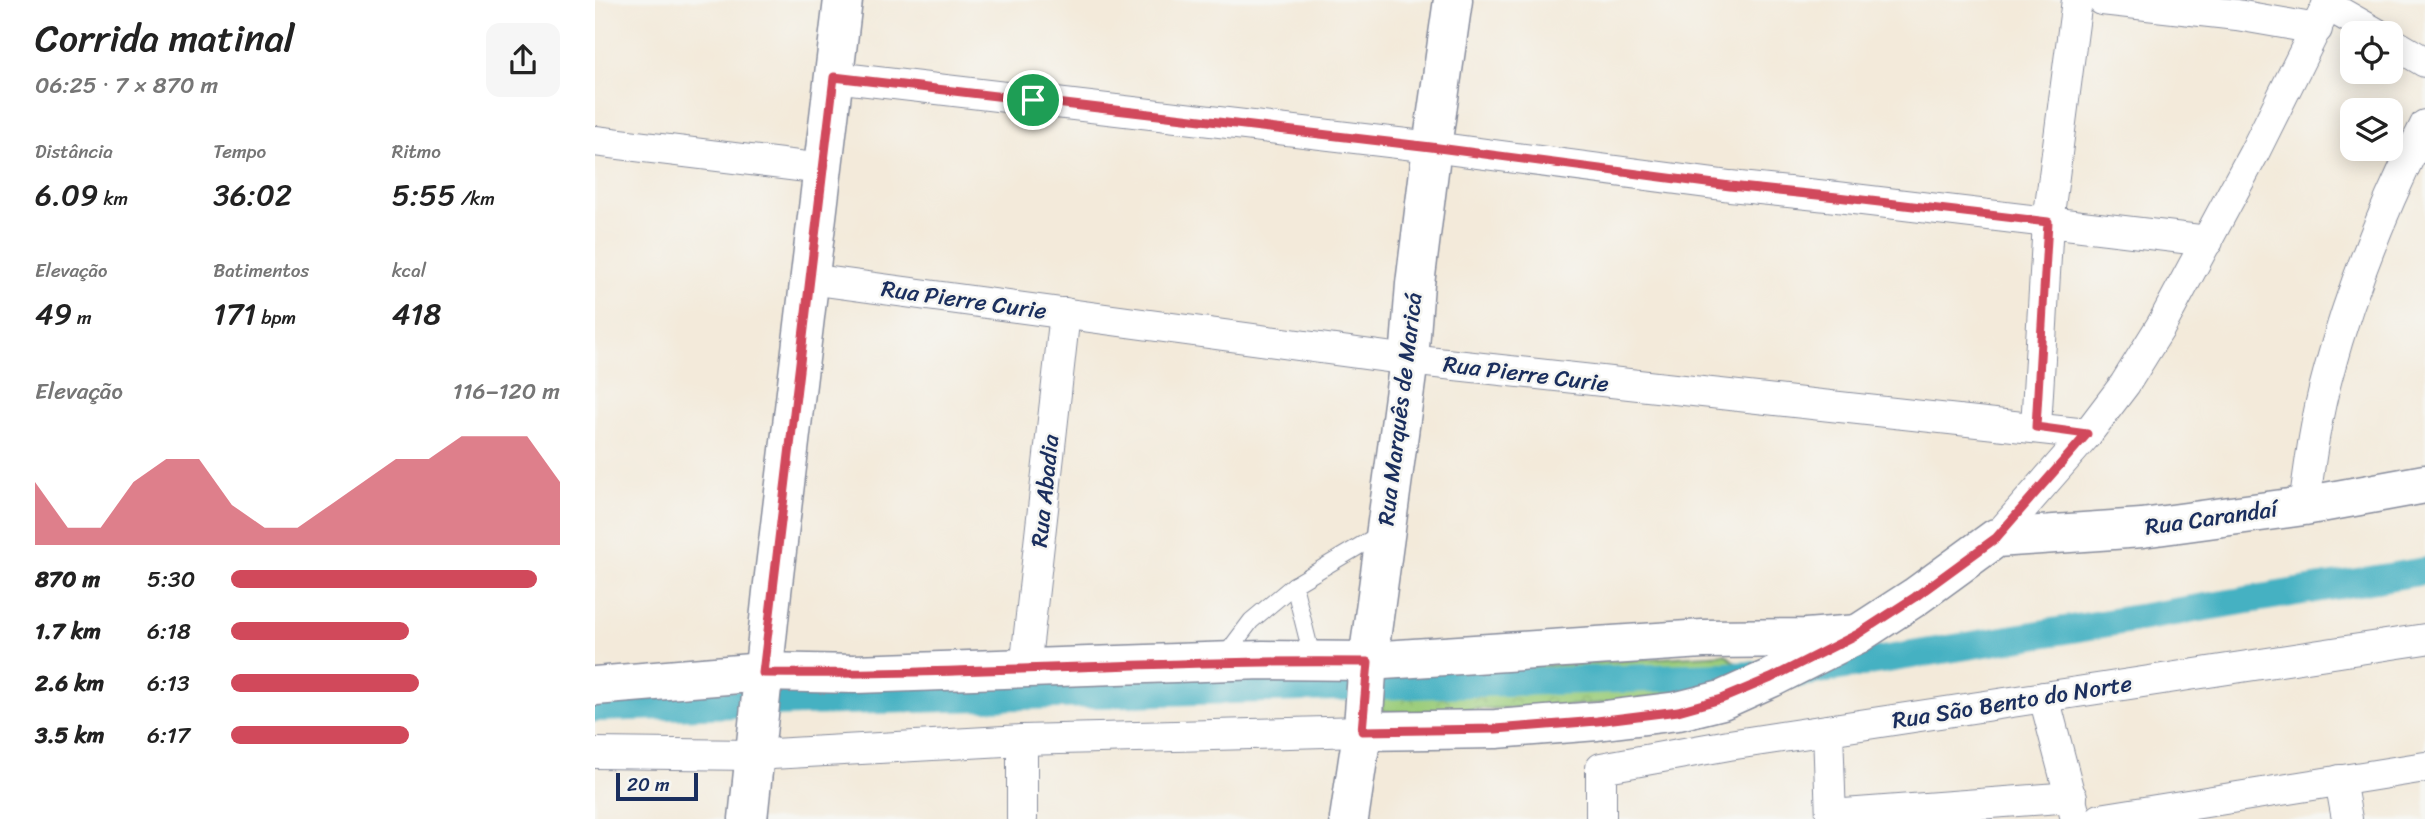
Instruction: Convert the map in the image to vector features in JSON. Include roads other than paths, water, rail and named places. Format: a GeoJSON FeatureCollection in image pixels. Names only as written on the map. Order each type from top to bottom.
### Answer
{"type":"FeatureCollection","features":[{"type":"Feature","properties":{"kind":"street"},"geometry":{"type":"LineString","coordinates":[[748,819],[754,749],[843,0]]}},
{"type":"Feature","properties":{"kind":"street","name":"Rua Marquês de Maricá"},"geometry":{"type":"LineString","coordinates":[[1349,819],[1409,360],[1431,147],[1453,0]]}},
{"type":"Feature","properties":{"kind":"street"},"geometry":{"type":"LineString","coordinates":[[2036,427],[2048,222],[2077,0]]}},
{"type":"Feature","properties":{"kind":"street"},"geometry":{"type":"LineString","coordinates":[[2102,0],[2237,15],[2325,11],[2348,21]]}},
{"type":"Feature","properties":{"kind":"street"},"geometry":{"type":"LineString","coordinates":[[595,752],[1362,728],[1496,729],[1664,713],[1721,699],[1771,678],[1809,651],[1864,630],[1996,538],[2087,434],[2133,372],[2161,327],[2208,241],[2325,11]]}},
{"type":"Feature","properties":{"kind":"street"},"geometry":{"type":"LineString","coordinates":[[2403,49],[2425,62]]}},
{"type":"Feature","properties":{"kind":"street"},"geometry":{"type":"LineString","coordinates":[[834,77],[2208,241]]}},
{"type":"Feature","properties":{"kind":"street"},"geometry":{"type":"LineString","coordinates":[[2304,506],[2315,433],[2328,374],[2347,309],[2393,187],[2425,125]]}},
{"type":"Feature","properties":{"kind":"street"},"geometry":{"type":"LineString","coordinates":[[595,141],[823,169]]}},
{"type":"Feature","properties":{"kind":"street","name":"Rua Pierre Curie"},"geometry":{"type":"LineString","coordinates":[[809,279],[1409,360],[2087,434]]}},
{"type":"Feature","properties":{"kind":"street","name":"Rua Abadia"},"geometry":{"type":"LineString","coordinates":[[1025,668],[1065,313]]}},
{"type":"Feature","properties":{"kind":"street","name":"Rua Carandaí"},"geometry":{"type":"LineString","coordinates":[[1996,538],[2142,528],[2304,506],[2425,484]]}},
{"type":"Feature","properties":{"kind":"street"},"geometry":{"type":"LineString","coordinates":[[595,686],[1220,662],[1313,661],[1368,664],[1703,639],[1809,651]]}},
{"type":"Feature","properties":{"kind":"street","name":"Rua São Bento do Norte"},"geometry":{"type":"LineString","coordinates":[[1601,819],[1601,768],[2044,696],[2425,639]]}},
{"type":"Feature","properties":{"kind":"street"},"geometry":{"type":"LineString","coordinates":[[1828,730],[1831,817],[2074,808],[2044,696]]}},
{"type":"Feature","properties":{"kind":"street"},"geometry":{"type":"LineString","coordinates":[[1022,740],[1023,819]]}},
{"type":"Feature","properties":{"kind":"street"},"geometry":{"type":"LineString","coordinates":[[2100,819],[2236,809],[2340,780],[2425,767]]}},
{"type":"Feature","properties":{"kind":"street"},"geometry":{"type":"LineString","coordinates":[[2340,780],[2347,819]]}},
{"type":"Feature","properties":{"kind":"lane"},"geometry":{"type":"LineString","coordinates":[[1220,662],[1251,621],[1294,585],[1386,531]]}},
{"type":"Feature","properties":{"kind":"lane"},"geometry":{"type":"LineString","coordinates":[[1294,585],[1313,661]]}},
{"type":"Feature","properties":{"kind":"waterway"},"geometry":{"type":"LineString","coordinates":[[595,708],[1796,674],[2425,571]]}}]}
